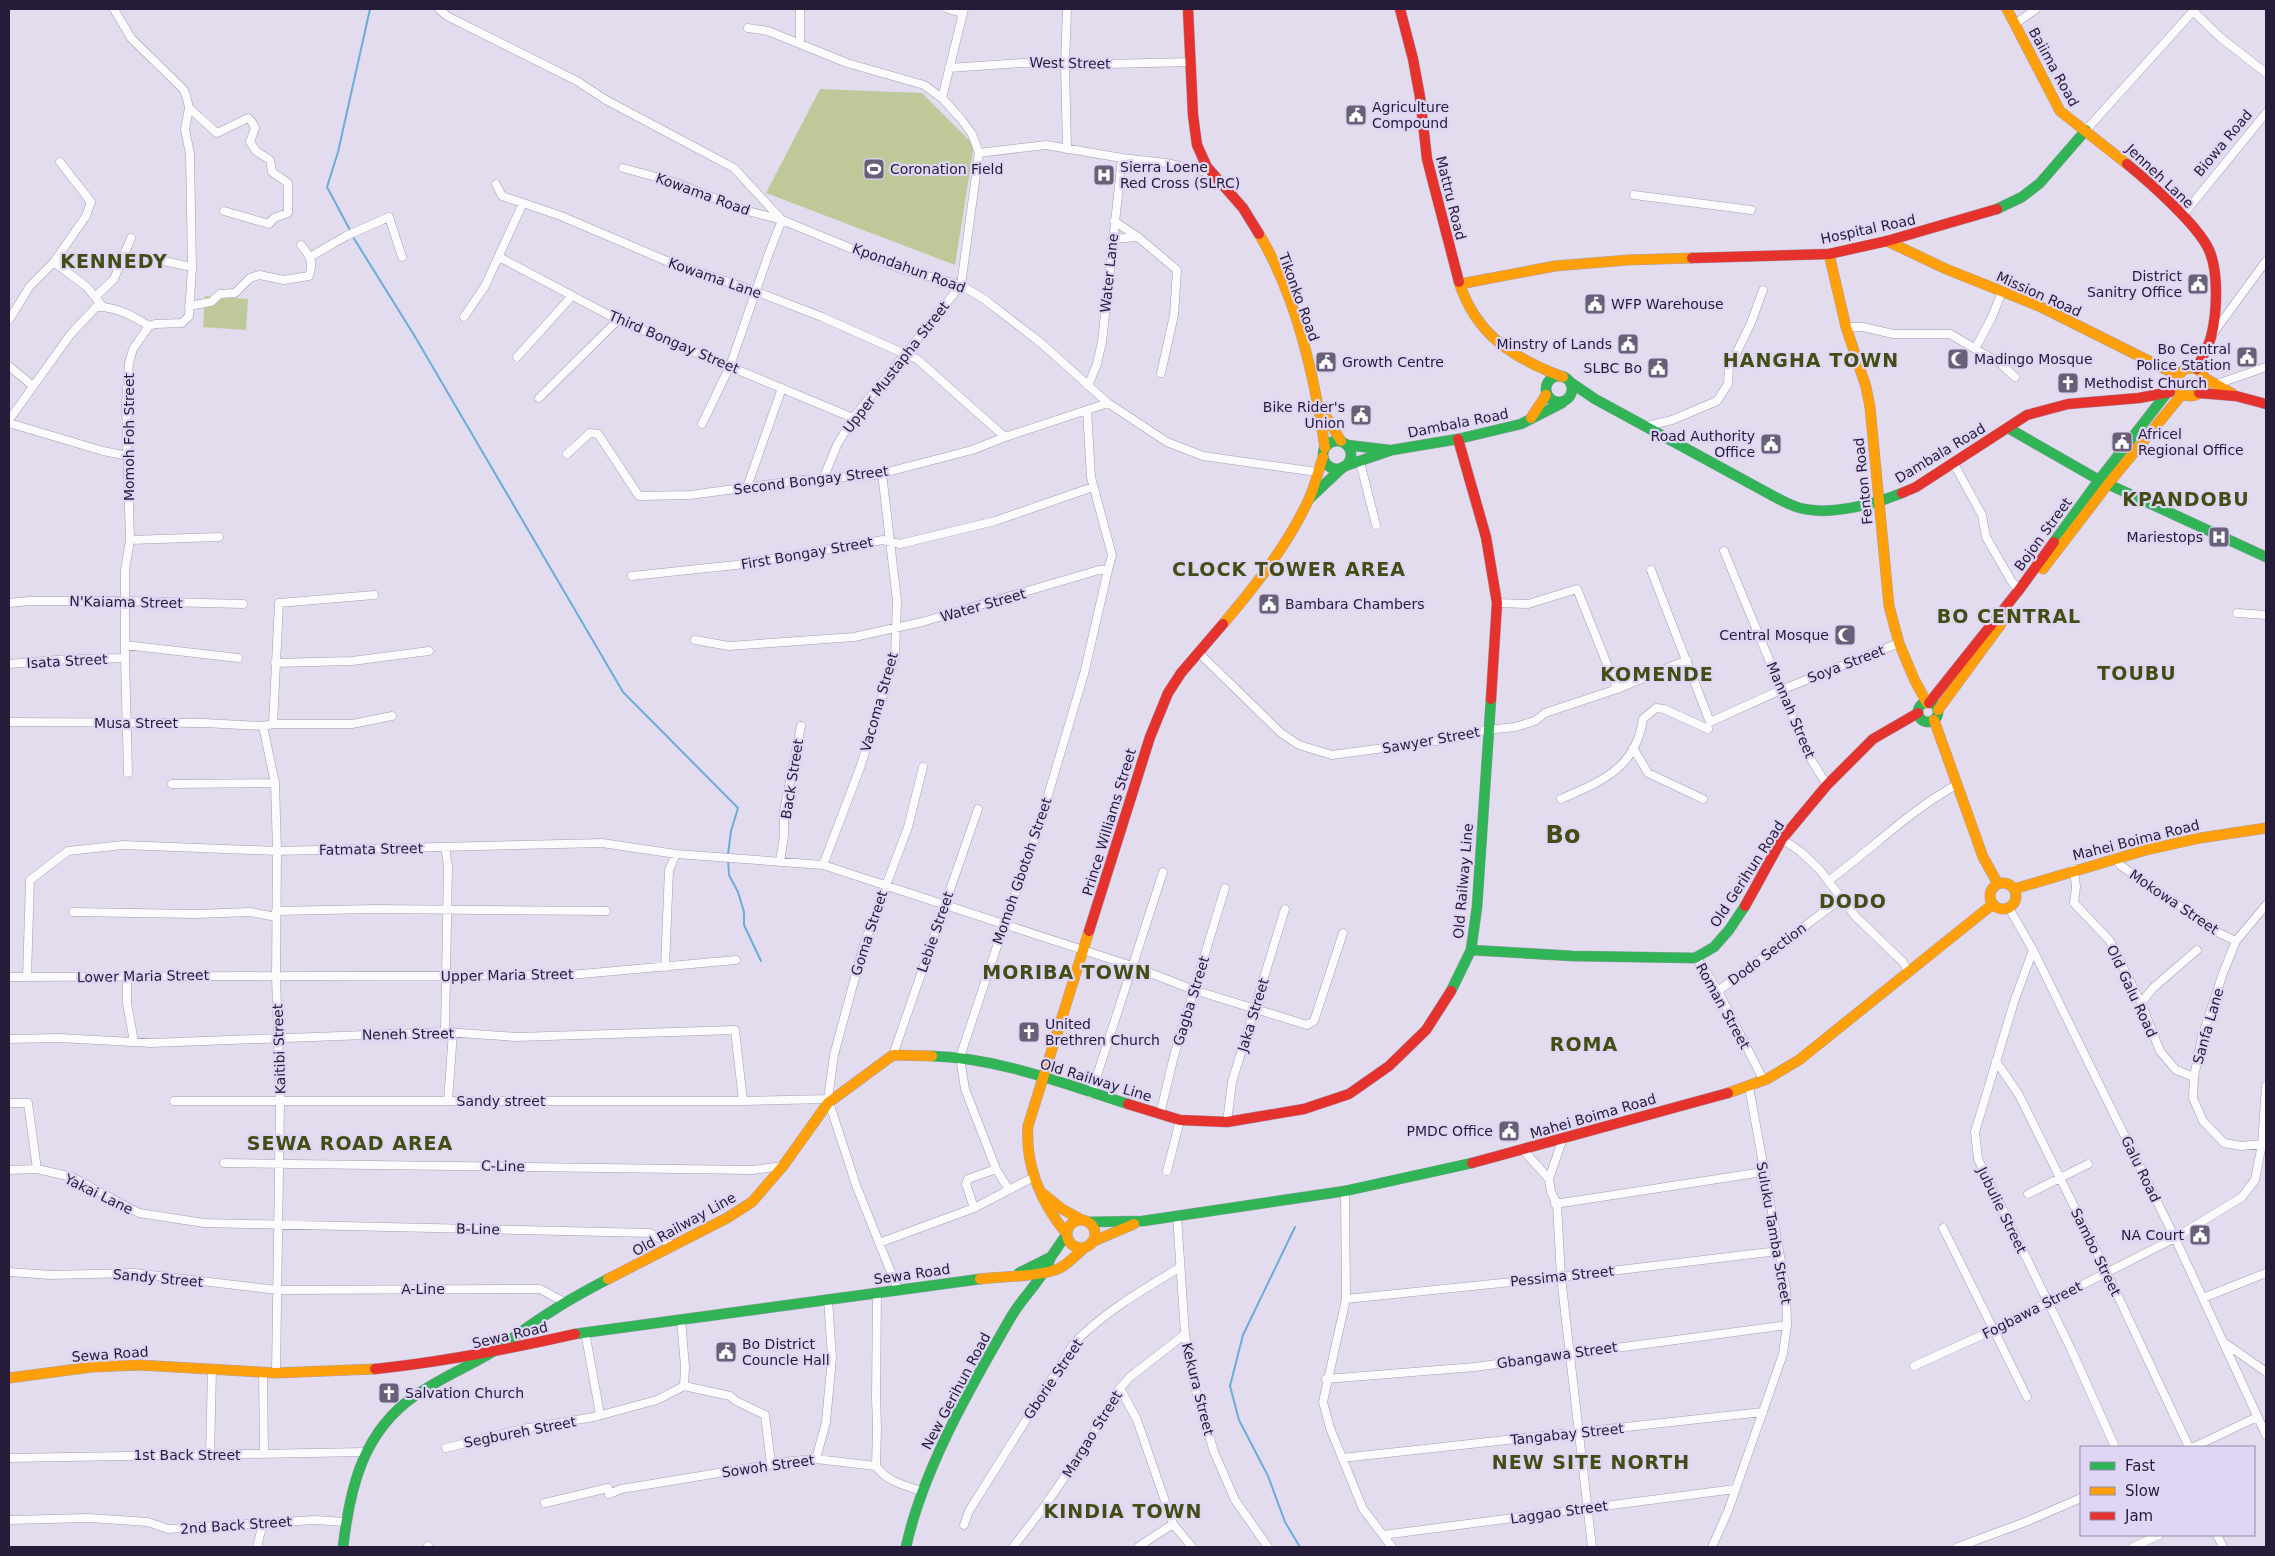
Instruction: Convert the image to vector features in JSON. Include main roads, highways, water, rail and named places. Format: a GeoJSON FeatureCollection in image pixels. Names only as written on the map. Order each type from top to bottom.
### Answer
{"type":"FeatureCollection","features":[{"type":"Feature","properties":{"kind":"waterway"},"geometry":{"type":"LineString","coordinates":[[351,232],[327,187],[338,152],[370,9]]}},
{"type":"Feature","properties":{"kind":"waterway"},"geometry":{"type":"LineString","coordinates":[[353,237],[414,335],[623,692],[738,808],[731,831],[728,854]]}},
{"type":"Feature","properties":{"kind":"waterway"},"geometry":{"type":"LineString","coordinates":[[728,859],[729,875],[738,892],[744,912],[744,925],[761,961]]}},
{"type":"Feature","properties":{"kind":"waterway"},"geometry":{"type":"LineString","coordinates":[[1295,1227],[1243,1335],[1230,1386],[1239,1420],[1268,1476],[1285,1522],[1300,1547]]}},
{"type":"Feature","properties":{"kind":"place","name":"Agriculture Compound"},"geometry":{"type":"Point","coordinates":[1356,115]}},
{"type":"Feature","properties":{"kind":"place","name":"Coronation Field"},"geometry":{"type":"Point","coordinates":[874,169]}},
{"type":"Feature","properties":{"kind":"place","name":"Sierra Loene Red Cross (SLRC)"},"geometry":{"type":"Point","coordinates":[1104,175]}},
{"type":"Feature","properties":{"kind":"place","name":"District Sanitry Office"},"geometry":{"type":"Point","coordinates":[2198,284]}},
{"type":"Feature","properties":{"kind":"place","name":"WFP Warehouse"},"geometry":{"type":"Point","coordinates":[1595,304]}},
{"type":"Feature","properties":{"kind":"place","name":"Minstry of Lands"},"geometry":{"type":"Point","coordinates":[1628,344]}},
{"type":"Feature","properties":{"kind":"place","name":"Bo Central Police Station"},"geometry":{"type":"Point","coordinates":[2247,357]}},
{"type":"Feature","properties":{"kind":"place","name":"Madingo Mosque"},"geometry":{"type":"Point","coordinates":[1958,359]}},
{"type":"Feature","properties":{"kind":"place","name":"Growth Centre"},"geometry":{"type":"Point","coordinates":[1326,362]}},
{"type":"Feature","properties":{"kind":"place","name":"SLBC Bo"},"geometry":{"type":"Point","coordinates":[1658,368]}},
{"type":"Feature","properties":{"kind":"place","name":"Methodist Church"},"geometry":{"type":"Point","coordinates":[2068,383]}},
{"type":"Feature","properties":{"kind":"place","name":"Bike Rider's Union"},"geometry":{"type":"Point","coordinates":[1361,415]}},
{"type":"Feature","properties":{"kind":"place","name":"Africel Regional Office"},"geometry":{"type":"Point","coordinates":[2122,442]}},
{"type":"Feature","properties":{"kind":"place","name":"Road Authority Office"},"geometry":{"type":"Point","coordinates":[1771,444]}},
{"type":"Feature","properties":{"kind":"place","name":"Mariestops"},"geometry":{"type":"Point","coordinates":[2219,537]}},
{"type":"Feature","properties":{"kind":"place","name":"Bambara Chambers"},"geometry":{"type":"Point","coordinates":[1269,604]}},
{"type":"Feature","properties":{"kind":"place","name":"Central Mosque"},"geometry":{"type":"Point","coordinates":[1845,635]}},
{"type":"Feature","properties":{"kind":"place","name":"United Brethren Church"},"geometry":{"type":"Point","coordinates":[1029,1032]}},
{"type":"Feature","properties":{"kind":"place","name":"PMDC Office"},"geometry":{"type":"Point","coordinates":[1509,1131]}},
{"type":"Feature","properties":{"kind":"place","name":"NA Court"},"geometry":{"type":"Point","coordinates":[2200,1235]}},
{"type":"Feature","properties":{"kind":"place","name":"Bo District Councle Hall"},"geometry":{"type":"Point","coordinates":[726,1352]}},
{"type":"Feature","properties":{"kind":"place","name":"Salvation Church"},"geometry":{"type":"Point","coordinates":[389,1393]}},
{"type":"Feature","properties":{"kind":"district","name":"KENNEDY"},"geometry":{"type":"Point","coordinates":[114,261]}},
{"type":"Feature","properties":{"kind":"district","name":"HANGHA TOWN"},"geometry":{"type":"Point","coordinates":[1811,360]}},
{"type":"Feature","properties":{"kind":"district","name":"KPANDOBU"},"geometry":{"type":"Point","coordinates":[2186,499]}},
{"type":"Feature","properties":{"kind":"district","name":"CLOCK TOWER AREA"},"geometry":{"type":"Point","coordinates":[1289,569]}},
{"type":"Feature","properties":{"kind":"district","name":"BO CENTRAL"},"geometry":{"type":"Point","coordinates":[2009,616]}},
{"type":"Feature","properties":{"kind":"district","name":"TOUBU"},"geometry":{"type":"Point","coordinates":[2137,673]}},
{"type":"Feature","properties":{"kind":"district","name":"KOMENDE"},"geometry":{"type":"Point","coordinates":[1657,674]}},
{"type":"Feature","properties":{"kind":"district","name":"Bo"},"geometry":{"type":"Point","coordinates":[1563,835]}},
{"type":"Feature","properties":{"kind":"district","name":"DODO"},"geometry":{"type":"Point","coordinates":[1853,901]}},
{"type":"Feature","properties":{"kind":"district","name":"MORIBA TOWN"},"geometry":{"type":"Point","coordinates":[1067,972]}},
{"type":"Feature","properties":{"kind":"district","name":"ROMA"},"geometry":{"type":"Point","coordinates":[1584,1044]}},
{"type":"Feature","properties":{"kind":"district","name":"SEWA ROAD AREA"},"geometry":{"type":"Point","coordinates":[350,1143]}},
{"type":"Feature","properties":{"kind":"district","name":"NEW SITE NORTH"},"geometry":{"type":"Point","coordinates":[1591,1462]}},
{"type":"Feature","properties":{"kind":"district","name":"KINDIA TOWN"},"geometry":{"type":"Point","coordinates":[1123,1511]}}]}
